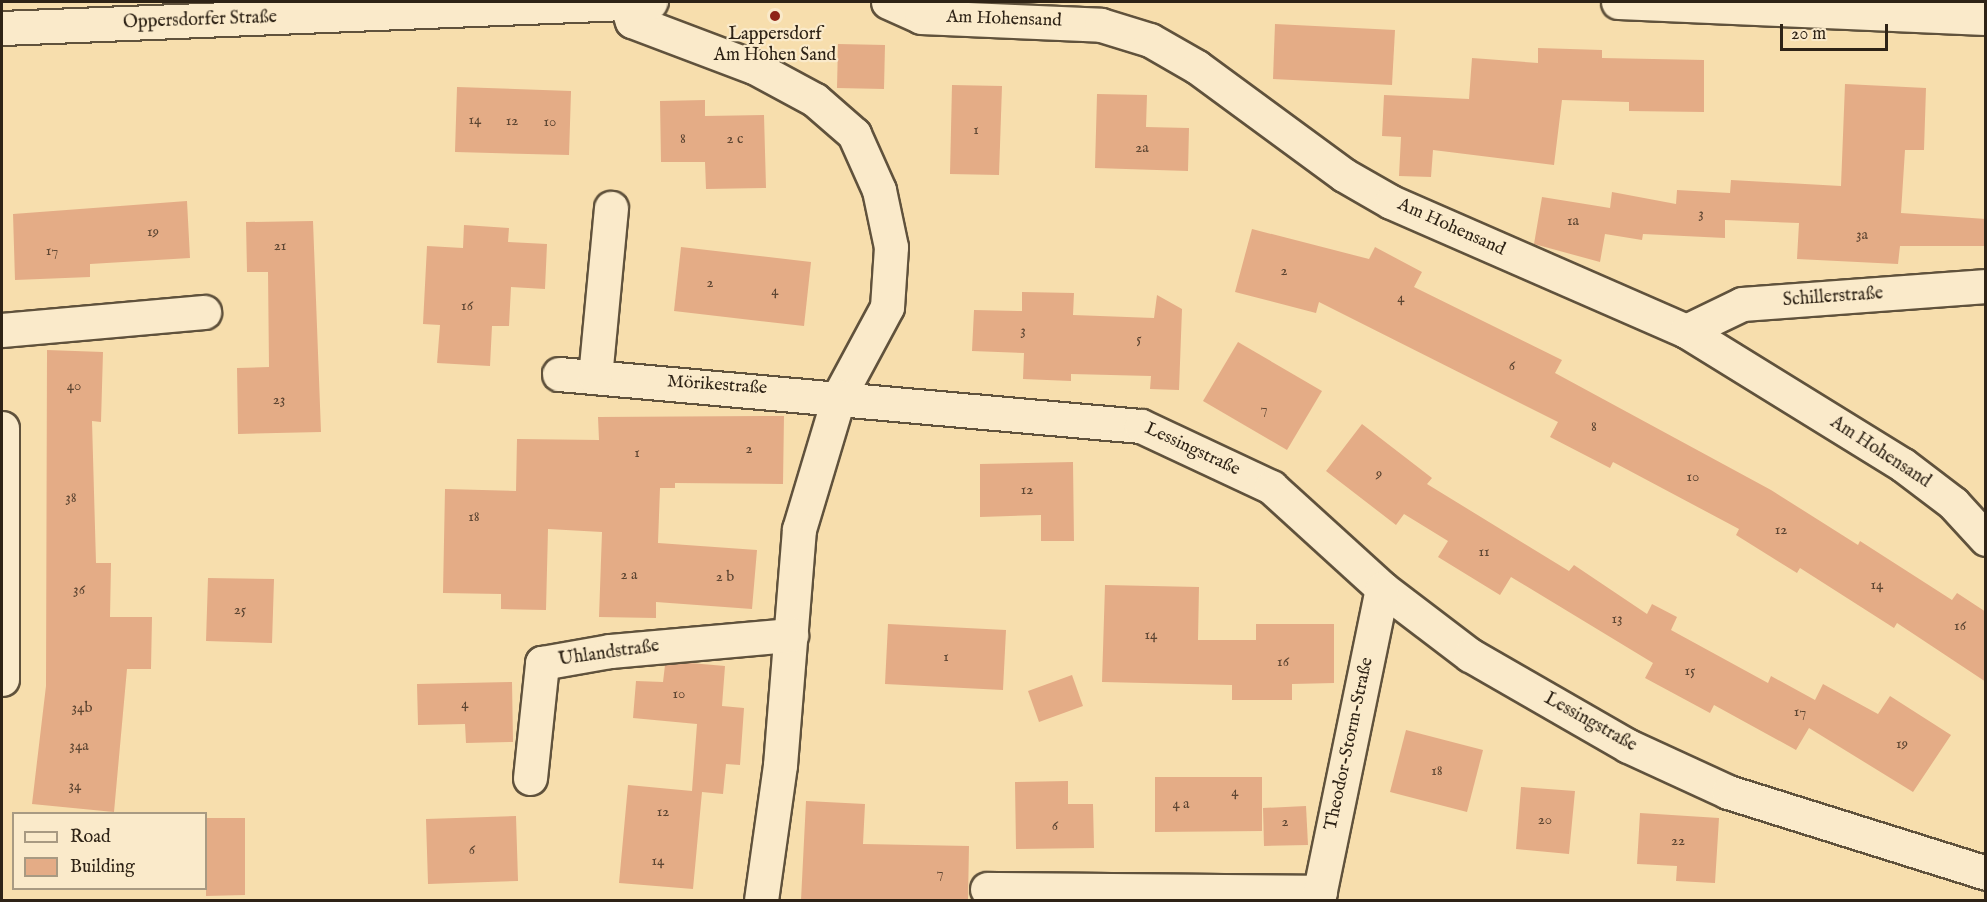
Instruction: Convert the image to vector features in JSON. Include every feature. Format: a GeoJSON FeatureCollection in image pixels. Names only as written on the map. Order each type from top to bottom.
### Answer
{"type":"FeatureCollection","features":[{"type":"Feature","properties":{"kind":"street"},"geometry":{"type":"LineString","coordinates":[[638,2],[632,21],[754,67],[815,100],[854,134],[879,190],[891,247],[887,307],[839,396],[799,529],[771,851],[761,900]]}},
{"type":"Feature","properties":{"kind":"street","name":"Oppersdorfer Straße"},"geometry":{"type":"LineString","coordinates":[[2,28],[81,14],[638,2]]}},
{"type":"Feature","properties":{"kind":"street","name":"Am Hohensand"},"geometry":{"type":"LineString","coordinates":[[888,2],[921,17],[1101,25],[1150,40],[1197,67],[1344,175],[1391,202],[1686,331],[1904,465],[1953,503],[1986,539]]}},
{"type":"Feature","properties":{"kind":"street"},"geometry":{"type":"LineString","coordinates":[[1618,2],[1986,18]]}},
{"type":"Feature","properties":{"kind":"street"},"geometry":{"type":"LineString","coordinates":[[595,377],[612,208]]}},
{"type":"Feature","properties":{"kind":"street","name":"Schillerstraße"},"geometry":{"type":"LineString","coordinates":[[1686,331],[1742,304],[1986,286]]}},
{"type":"Feature","properties":{"kind":"street"},"geometry":{"type":"LineString","coordinates":[[2,330],[204,312]]}},
{"type":"Feature","properties":{"kind":"street","name":"Mörikestraße"},"geometry":{"type":"LineString","coordinates":[[559,374],[839,396]]}},
{"type":"Feature","properties":{"kind":"street","name":"Lessingstraße"},"geometry":{"type":"LineString","coordinates":[[839,396],[1141,426],[1271,487],[1382,588],[1470,655],[1628,746],[1728,792],[1986,873]]}},
{"type":"Feature","properties":{"kind":"street"},"geometry":{"type":"LineString","coordinates":[[2,428],[2,679]]}},
{"type":"Feature","properties":{"kind":"street","name":"Theodor-Storm-Straße"},"geometry":{"type":"LineString","coordinates":[[1319,896],[1382,588]]}},
{"type":"Feature","properties":{"kind":"street","name":"Uhlandstraße"},"geometry":{"type":"LineString","coordinates":[[530,778],[542,663],[610,651],[791,635]]}},
{"type":"Feature","properties":{"kind":"street"},"geometry":{"type":"LineString","coordinates":[[987,890],[1319,896]]}},
{"type":"Feature","properties":{"kind":"building"},"geometry":{"type":"Polygon","coordinates":[[[1275,24],[1395,30],[1392,85],[1273,79],[1275,24]]]}},
{"type":"Feature","properties":{"kind":"building"},"geometry":{"type":"Polygon","coordinates":[[[838,44],[885,45],[884,89],[837,88],[838,44]]]}},
{"type":"Feature","properties":{"kind":"building"},"geometry":{"type":"Polygon","coordinates":[[[1538,48],[1602,50],[1602,58],[1704,60],[1704,112],[1629,111],[1629,102],[1562,100],[1554,165],[1433,150],[1431,177],[1399,176],[1401,137],[1382,136],[1384,95],[1469,99],[1472,58],[1538,63],[1538,48]]]}},
{"type":"Feature","properties":{"kind":"building"},"geometry":{"type":"Polygon","coordinates":[[[1845,84],[1926,88],[1924,150],[1905,150],[1901,213],[1986,219],[1986,246],[1900,246],[1898,264],[1797,259],[1799,223],[1725,220],[1725,238],[1643,234],[1642,240],[1605,234],[1600,262],[1534,244],[1542,197],[1610,208],[1612,192],[1676,204],[1677,190],[1730,193],[1731,180],[1841,186],[1845,84]]]}},
{"type":"Feature","properties":{"kind":"building"},"geometry":{"type":"Polygon","coordinates":[[[952,85],[1002,86],[999,175],[950,174],[952,85]]]}},
{"type":"Feature","properties":{"kind":"building"},"geometry":{"type":"Polygon","coordinates":[[[457,87],[571,91],[569,155],[455,152],[457,87]]]}},
{"type":"Feature","properties":{"kind":"building"},"geometry":{"type":"Polygon","coordinates":[[[1097,94],[1147,95],[1146,127],[1189,128],[1188,171],[1095,168],[1097,94]]]}},
{"type":"Feature","properties":{"kind":"building"},"geometry":{"type":"Polygon","coordinates":[[[705,100],[705,116],[764,115],[766,188],[706,189],[705,162],[661,162],[660,101],[705,100]]]}},
{"type":"Feature","properties":{"kind":"building"},"geometry":{"type":"Polygon","coordinates":[[[187,201],[190,258],[90,264],[90,277],[15,280],[13,214],[187,201]]]}},
{"type":"Feature","properties":{"kind":"building"},"geometry":{"type":"Polygon","coordinates":[[[313,221],[321,432],[238,434],[237,368],[269,367],[268,272],[247,272],[246,222],[313,221]]]}},
{"type":"Feature","properties":{"kind":"building"},"geometry":{"type":"Polygon","coordinates":[[[464,225],[509,228],[508,242],[547,244],[545,289],[511,287],[509,326],[492,326],[490,366],[437,363],[440,325],[423,324],[427,246],[463,248],[464,225]]]}},
{"type":"Feature","properties":{"kind":"building"},"geometry":{"type":"Polygon","coordinates":[[[1252,229],[1369,259],[1375,247],[1422,272],[1414,287],[1562,360],[1555,373],[1771,490],[1858,545],[1860,541],[1952,600],[1957,593],[1986,612],[1986,682],[1897,623],[1894,628],[1800,568],[1797,573],[1736,535],[1739,529],[1613,462],[1610,468],[1550,437],[1558,422],[1319,302],[1316,313],[1235,292],[1252,229]]]}},
{"type":"Feature","properties":{"kind":"building"},"geometry":{"type":"Polygon","coordinates":[[[681,247],[811,262],[804,326],[674,311],[681,247]]]}},
{"type":"Feature","properties":{"kind":"building"},"geometry":{"type":"Polygon","coordinates":[[[1022,292],[1074,293],[1073,315],[1154,318],[1157,295],[1182,309],[1179,390],[1150,389],[1151,376],[1071,374],[1071,381],[1023,379],[1024,353],[972,351],[974,310],[1022,311],[1022,292]]]}},
{"type":"Feature","properties":{"kind":"building"},"geometry":{"type":"Polygon","coordinates":[[[1238,342],[1322,391],[1287,450],[1203,401],[1238,342]]]}},
{"type":"Feature","properties":{"kind":"building"},"geometry":{"type":"Polygon","coordinates":[[[47,350],[103,352],[101,422],[92,421],[96,563],[111,563],[110,617],[152,617],[151,669],[127,669],[114,812],[32,804],[46,686],[47,350]]]}},
{"type":"Feature","properties":{"kind":"building"},"geometry":{"type":"Polygon","coordinates":[[[784,416],[783,484],[675,483],[675,488],[660,488],[658,543],[757,550],[752,609],[656,602],[656,618],[599,617],[602,532],[548,529],[546,610],[501,609],[501,594],[443,593],[445,489],[516,491],[517,439],[599,440],[598,417],[784,416]]]}},
{"type":"Feature","properties":{"kind":"building"},"geometry":{"type":"Polygon","coordinates":[[[1362,424],[1432,478],[1427,484],[1569,571],[1574,565],[1647,614],[1652,604],[1677,617],[1671,630],[1768,683],[1771,676],[1815,700],[1823,684],[1878,714],[1890,696],[1951,735],[1913,792],[1809,728],[1796,750],[1714,705],[1710,713],[1645,678],[1653,663],[1511,577],[1500,595],[1438,557],[1448,541],[1404,514],[1396,525],[1326,471],[1362,424]]]}},
{"type":"Feature","properties":{"kind":"building"},"geometry":{"type":"Polygon","coordinates":[[[1073,462],[1074,541],[1041,541],[1041,515],[980,517],[980,464],[1073,462]]]}},
{"type":"Feature","properties":{"kind":"building"},"geometry":{"type":"Polygon","coordinates":[[[208,578],[274,579],[272,643],[206,641],[208,578]]]}},
{"type":"Feature","properties":{"kind":"building"},"geometry":{"type":"Polygon","coordinates":[[[1105,585],[1199,587],[1198,640],[1256,640],[1256,624],[1334,624],[1334,683],[1292,684],[1292,700],[1232,700],[1232,685],[1102,682],[1105,585]]]}},
{"type":"Feature","properties":{"kind":"building"},"geometry":{"type":"Polygon","coordinates":[[[888,624],[1006,630],[1003,690],[885,684],[888,624]]]}},
{"type":"Feature","properties":{"kind":"building"},"geometry":{"type":"Polygon","coordinates":[[[690,663],[725,666],[722,706],[744,708],[740,765],[726,764],[723,794],[702,792],[693,889],[619,883],[628,785],[692,791],[697,724],[633,718],[636,681],[663,682],[665,665],[690,663]]]}},
{"type":"Feature","properties":{"kind":"building"},"geometry":{"type":"Polygon","coordinates":[[[1072,675],[1083,706],[1039,722],[1028,691],[1072,675]]]}},
{"type":"Feature","properties":{"kind":"building"},"geometry":{"type":"Polygon","coordinates":[[[512,682],[513,742],[466,743],[465,724],[418,725],[417,684],[512,682]]]}},
{"type":"Feature","properties":{"kind":"building"},"geometry":{"type":"Polygon","coordinates":[[[1406,730],[1483,750],[1467,812],[1390,792],[1406,730]]]}},
{"type":"Feature","properties":{"kind":"building"},"geometry":{"type":"Polygon","coordinates":[[[1155,777],[1262,777],[1262,831],[1155,832],[1155,777]]]}},
{"type":"Feature","properties":{"kind":"building"},"geometry":{"type":"Polygon","coordinates":[[[1068,781],[1068,804],[1093,804],[1094,848],[1016,849],[1015,782],[1068,781]]]}},
{"type":"Feature","properties":{"kind":"building"},"geometry":{"type":"Polygon","coordinates":[[[1521,787],[1575,791],[1569,854],[1516,849],[1521,787]]]}},
{"type":"Feature","properties":{"kind":"building"},"geometry":{"type":"Polygon","coordinates":[[[806,801],[865,804],[863,844],[969,846],[968,900],[801,900],[806,801]]]}},
{"type":"Feature","properties":{"kind":"building"},"geometry":{"type":"Polygon","coordinates":[[[1306,806],[1308,845],[1264,846],[1263,808],[1306,806]]]}},
{"type":"Feature","properties":{"kind":"building"},"geometry":{"type":"Polygon","coordinates":[[[1640,813],[1719,818],[1715,883],[1676,881],[1677,866],[1637,864],[1640,813]]]}},
{"type":"Feature","properties":{"kind":"building"},"geometry":{"type":"Polygon","coordinates":[[[516,816],[518,881],[428,884],[426,819],[516,816]]]}},
{"type":"Feature","properties":{"kind":"building"},"geometry":{"type":"Polygon","coordinates":[[[207,818],[245,818],[245,895],[206,896],[207,818]]]}},
{"type":"Feature","properties":{"kind":"place","name":"Lappersdorf Am Hohen Sand"},"geometry":{"type":"Point","coordinates":[775,16]}}]}
